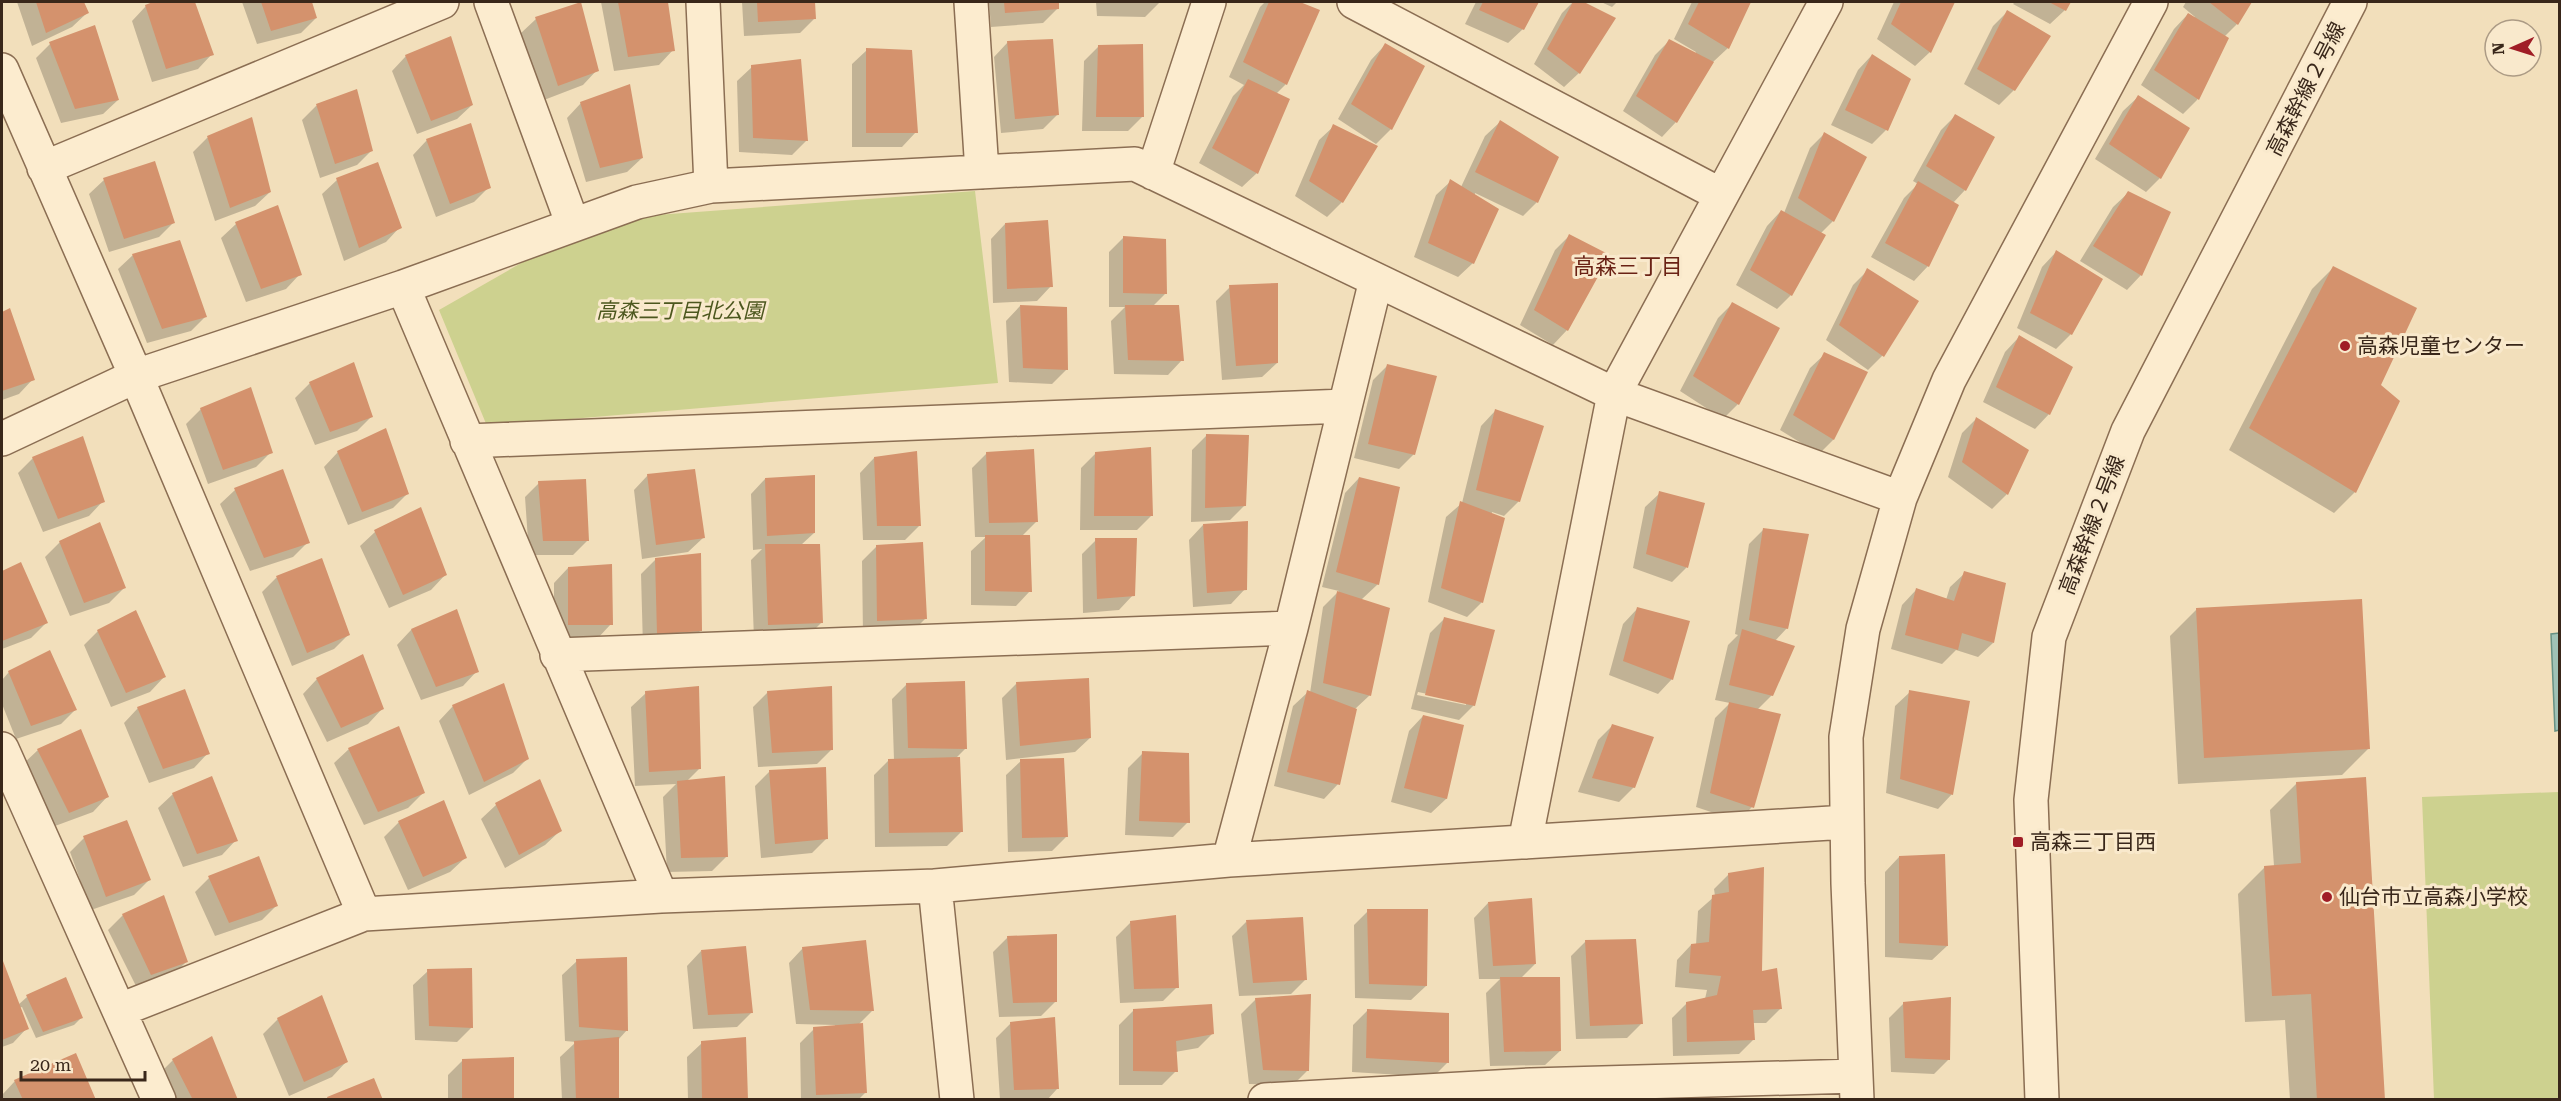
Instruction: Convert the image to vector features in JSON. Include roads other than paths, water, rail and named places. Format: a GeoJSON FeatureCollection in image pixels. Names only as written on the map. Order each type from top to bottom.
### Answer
{"type":"FeatureCollection","features":[{"type":"Feature","properties":{"kind":"street"},"geometry":{"type":"LineString","coordinates":[[44,168],[442,2]]}},
{"type":"Feature","properties":{"kind":"street"},"geometry":{"type":"LineString","coordinates":[[491,2],[573,225]]}},
{"type":"Feature","properties":{"kind":"street"},"geometry":{"type":"LineString","coordinates":[[703,2],[711,186]]}},
{"type":"Feature","properties":{"kind":"street"},"geometry":{"type":"LineString","coordinates":[[971,2],[982,172]]}},
{"type":"Feature","properties":{"kind":"street"},"geometry":{"type":"LineString","coordinates":[[1153,172],[1209,2]]}},
{"type":"Feature","properties":{"kind":"street"},"geometry":{"type":"LineString","coordinates":[[1354,2],[1721,195]]}},
{"type":"Feature","properties":{"kind":"street"},"geometry":{"type":"LineString","coordinates":[[1525,842],[1614,394],[1826,2]]}},
{"type":"Feature","properties":{"kind":"street"},"geometry":{"type":"LineString","coordinates":[[1265,1100],[1531,1085],[1856,1088],[1846,737],[1862,639],[1900,498],[1949,380],[2151,2]]}},
{"type":"Feature","properties":{"kind":"street","name":"高森幹線２号線"},"geometry":{"type":"LineString","coordinates":[[2042,1100],[2031,800],[2049,637],[2128,431],[2350,2]]}},
{"type":"Feature","properties":{"kind":"street"},"geometry":{"type":"LineString","coordinates":[[2,70],[136,376],[364,914]]}},
{"type":"Feature","properties":{"kind":"street"},"geometry":{"type":"LineString","coordinates":[[2,439],[136,376],[403,287],[637,202],[711,186],[1135,164],[1614,394],[1900,498]]}},
{"type":"Feature","properties":{"kind":"street"},"geometry":{"type":"LineString","coordinates":[[1229,860],[1291,628],[1376,280]]}},
{"type":"Feature","properties":{"kind":"street"},"geometry":{"type":"LineString","coordinates":[[403,287],[661,896]]}},
{"type":"Feature","properties":{"kind":"street"},"geometry":{"type":"LineString","coordinates":[[468,441],[1345,406]]}},
{"type":"Feature","properties":{"kind":"street"},"geometry":{"type":"LineString","coordinates":[[557,655],[1291,628]]}},
{"type":"Feature","properties":{"kind":"street"},"geometry":{"type":"LineString","coordinates":[[2,749],[159,1100]]}},
{"type":"Feature","properties":{"kind":"street"},"geometry":{"type":"LineString","coordinates":[[120,1010],[364,914],[661,896],[935,886],[1229,860],[1847,822]]}},
{"type":"Feature","properties":{"kind":"street"},"geometry":{"type":"LineString","coordinates":[[935,886],[957,1100]]}},
{"type":"Feature","properties":{"kind":"water"},"geometry":{"type":"Polygon","coordinates":[[[2559,633],[2560,730],[2555,731],[2551,634],[2559,633]]]}},
{"type":"Feature","properties":{"kind":"place","name":"高森児童センター"},"geometry":{"type":"Point","coordinates":[2345,346]}},
{"type":"Feature","properties":{"kind":"place","name":"高森三丁目西"},"geometry":{"type":"Point","coordinates":[2018,842]}},
{"type":"Feature","properties":{"kind":"place","name":"仙台市立高森小学校"},"geometry":{"type":"Point","coordinates":[2327,897]}},
{"type":"Feature","properties":{"kind":"district","name":"高森三丁目"},"geometry":{"type":"Point","coordinates":[1628,266]}},
{"type":"Feature","properties":{"kind":"park label","name":"高森三丁目北公園"},"geometry":{"type":"Point","coordinates":[680,311]}}]}
